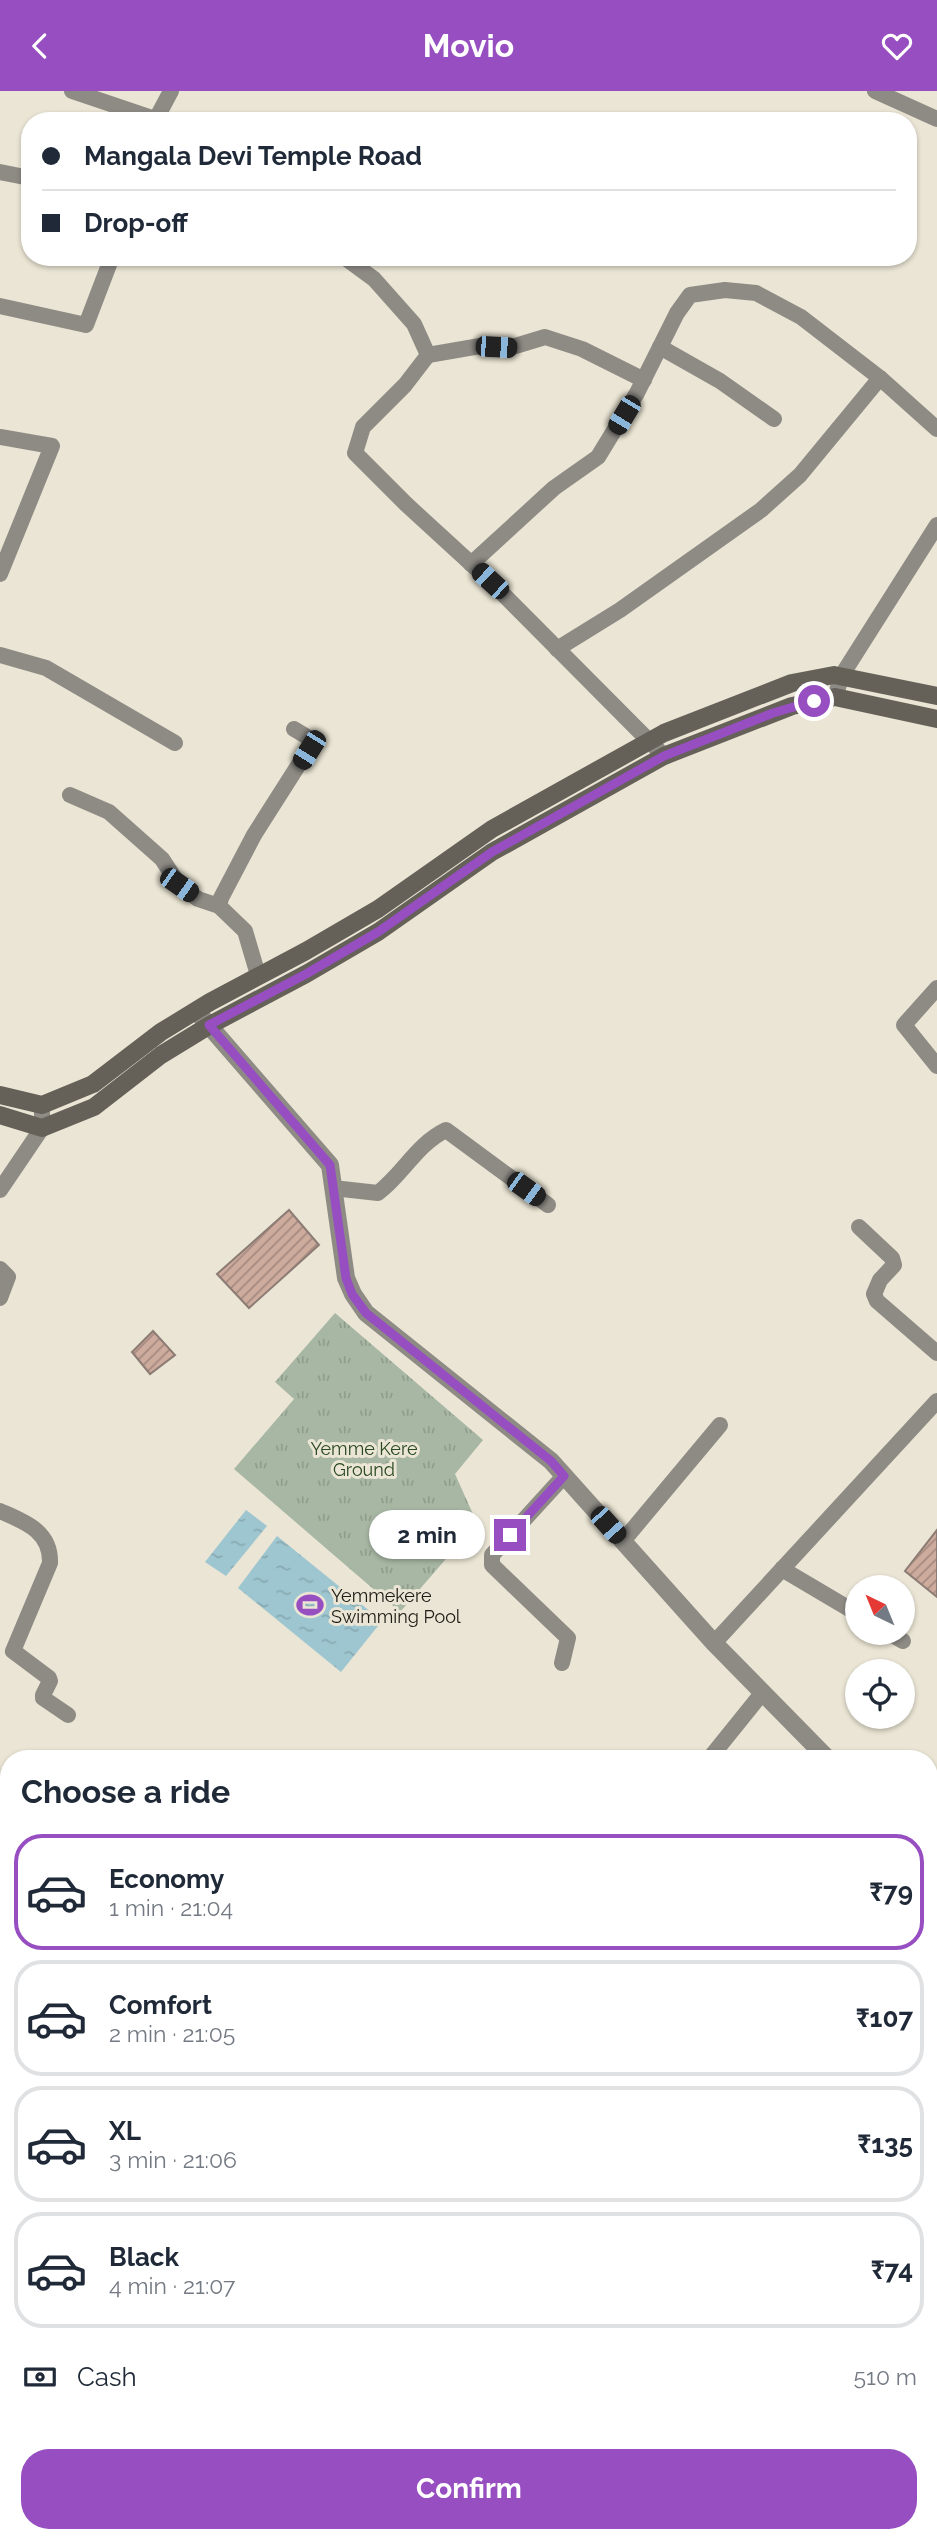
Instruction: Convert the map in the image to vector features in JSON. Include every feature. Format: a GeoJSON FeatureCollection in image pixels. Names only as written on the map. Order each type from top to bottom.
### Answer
{"type":"FeatureCollection","features":[{"type":"Feature","properties":{"kind":"main road"},"geometry":{"type":"LineString","coordinates":[[0,1095],[42,1105],[93,1084],[161,1032],[378,909],[492,829],[649,741],[713,712],[792,683],[842,675],[937,696]]}},
{"type":"Feature","properties":{"kind":"main road"},"geometry":{"type":"LineString","coordinates":[[0,1115],[42,1128],[94,1107],[161,1055],[209,1025],[366,939],[492,852],[664,756],[793,706],[835,697],[937,719]]}},
{"type":"Feature","properties":{"kind":"street"},"geometry":{"type":"LineString","coordinates":[[72,91],[134,112]]}},
{"type":"Feature","properties":{"kind":"street"},"geometry":{"type":"LineString","coordinates":[[161,112],[171,91]]}},
{"type":"Feature","properties":{"kind":"street"},"geometry":{"type":"LineString","coordinates":[[875,91],[937,119]]}},
{"type":"Feature","properties":{"kind":"street"},"geometry":{"type":"LineString","coordinates":[[0,172],[21,176]]}},
{"type":"Feature","properties":{"kind":"street"},"geometry":{"type":"LineString","coordinates":[[0,306],[86,325],[109,266]]}},
{"type":"Feature","properties":{"kind":"street"},"geometry":{"type":"LineString","coordinates":[[356,266],[374,279],[414,324],[428,355]]}},
{"type":"Feature","properties":{"kind":"street"},"geometry":{"type":"LineString","coordinates":[[471,564],[554,488],[598,457],[644,380],[677,313],[690,295],[725,291],[756,293],[801,317],[880,378],[937,429]]}},
{"type":"Feature","properties":{"kind":"street"},"geometry":{"type":"LineString","coordinates":[[644,380],[582,349],[545,337],[512,347],[480,346],[428,355],[405,385],[363,427],[355,453],[664,756]]}},
{"type":"Feature","properties":{"kind":"street"},"geometry":{"type":"LineString","coordinates":[[660,347],[720,381],[774,419]]}},
{"type":"Feature","properties":{"kind":"street"},"geometry":{"type":"LineString","coordinates":[[557,649],[620,610],[761,510],[800,475],[880,378]]}},
{"type":"Feature","properties":{"kind":"street"},"geometry":{"type":"LineString","coordinates":[[0,437],[52,446],[0,574]]}},
{"type":"Feature","properties":{"kind":"street"},"geometry":{"type":"LineString","coordinates":[[835,697],[842,675],[937,525]]}},
{"type":"Feature","properties":{"kind":"street"},"geometry":{"type":"LineString","coordinates":[[0,655],[46,667],[175,743]]}},
{"type":"Feature","properties":{"kind":"street"},"geometry":{"type":"LineString","coordinates":[[219,906],[254,835],[309,750],[309,738],[294,729]]}},
{"type":"Feature","properties":{"kind":"street"},"geometry":{"type":"LineString","coordinates":[[70,795],[109,812],[162,859],[179,885],[198,899],[219,906],[244,931],[258,975]]}},
{"type":"Feature","properties":{"kind":"street"},"geometry":{"type":"LineString","coordinates":[[937,988],[904,1025],[937,1066]]}},
{"type":"Feature","properties":{"kind":"street"},"geometry":{"type":"LineString","coordinates":[[195,1011],[330,1165],[346,1278],[352,1294],[366,1313],[551,1461],[714,1643],[819,1750]]}},
{"type":"Feature","properties":{"kind":"street"},"geometry":{"type":"LineString","coordinates":[[0,1190],[42,1128],[42,1105]]}},
{"type":"Feature","properties":{"kind":"street"},"geometry":{"type":"LineString","coordinates":[[333,1188],[378,1193],[391,1183],[427,1141],[446,1130],[548,1205]]}},
{"type":"Feature","properties":{"kind":"street"},"geometry":{"type":"LineString","coordinates":[[859,1227],[892,1258],[894,1265],[880,1280],[874,1294],[877,1301],[937,1353]]}},
{"type":"Feature","properties":{"kind":"street"},"geometry":{"type":"LineString","coordinates":[[0,1269],[8,1277],[0,1298]]}},
{"type":"Feature","properties":{"kind":"street"},"geometry":{"type":"LineString","coordinates":[[714,1643],[937,1401]]}},
{"type":"Feature","properties":{"kind":"street"},"geometry":{"type":"LineString","coordinates":[[623,1541],[720,1425]]}},
{"type":"Feature","properties":{"kind":"street"},"geometry":{"type":"LineString","coordinates":[[562,1663],[568,1638],[492,1565],[492,1555],[564,1476]]}},
{"type":"Feature","properties":{"kind":"street"},"geometry":{"type":"LineString","coordinates":[[0,1511],[35,1528],[46,1541],[50,1552],[50,1563],[13,1651],[49,1678],[43,1698],[68,1715]]}},
{"type":"Feature","properties":{"kind":"street"},"geometry":{"type":"LineString","coordinates":[[782,1569],[845,1606]]}},
{"type":"Feature","properties":{"kind":"street"},"geometry":{"type":"LineString","coordinates":[[716,1750],[763,1692]]}},
{"type":"Feature","properties":{"kind":"green space","name":"Yemme Kere Ground"},"geometry":{"type":"Polygon","coordinates":[[[335,1313],[483,1440],[455,1474],[477,1523],[400,1612],[234,1469],[294,1399],[275,1382],[335,1313]]]}},
{"type":"Feature","properties":{"kind":"water"},"geometry":{"type":"Polygon","coordinates":[[[246,1510],[267,1526],[226,1576],[205,1562],[246,1510]]]}},
{"type":"Feature","properties":{"kind":"water","name":"Yemmekere Swimming Pool"},"geometry":{"type":"Polygon","coordinates":[[[277,1536],[382,1621],[341,1672],[238,1588],[277,1536]]]}},
{"type":"Feature","properties":{"kind":"building"},"geometry":{"type":"Polygon","coordinates":[[[289,1210],[319,1245],[249,1308],[217,1274],[289,1210]]]}},
{"type":"Feature","properties":{"kind":"building"},"geometry":{"type":"Polygon","coordinates":[[[153,1331],[175,1355],[150,1374],[132,1352],[153,1331]]]}},
{"type":"Feature","properties":{"kind":"building"},"geometry":{"type":"Polygon","coordinates":[[[937,1530],[937,1597],[915,1579],[915,1575],[905,1571],[937,1530]]]}},
{"type":"Feature","properties":{"kind":"place","name":"Yemmekere Swimming Pool"},"geometry":{"type":"Point","coordinates":[310,1605]}},
{"type":"Feature","properties":{"kind":"route"},"geometry":{"type":"LineString","coordinates":[[510,1535],[564,1476],[551,1461],[366,1313],[352,1294],[346,1278],[330,1165],[209,1025],[378,932],[492,852],[664,756],[773,713],[814,701]]}}]}
